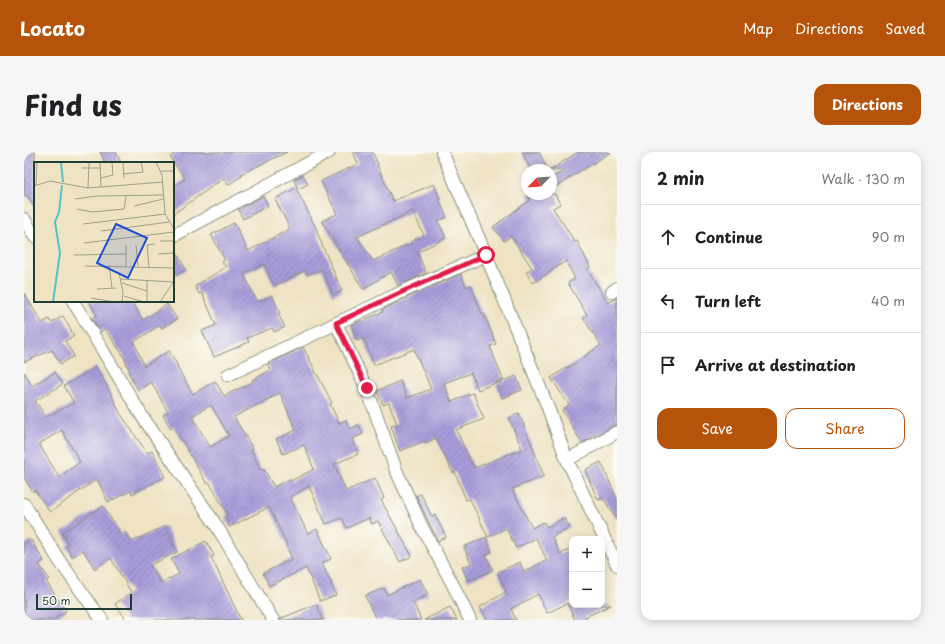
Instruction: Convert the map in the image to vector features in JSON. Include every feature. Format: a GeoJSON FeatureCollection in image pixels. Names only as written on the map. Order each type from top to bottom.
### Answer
{"type":"FeatureCollection","features":[{"type":"Feature","properties":{"kind":"street"},"geometry":{"type":"LineString","coordinates":[[174,235],[329,152]]}},
{"type":"Feature","properties":{"kind":"street"},"geometry":{"type":"LineString","coordinates":[[442,152],[547,405],[567,460],[617,565]]}},
{"type":"Feature","properties":{"kind":"street"},"geometry":{"type":"LineString","coordinates":[[24,219],[34,235]]}},
{"type":"Feature","properties":{"kind":"street"},"geometry":{"type":"LineString","coordinates":[[228,375],[404,291],[486,255]]}},
{"type":"Feature","properties":{"kind":"street"},"geometry":{"type":"LineString","coordinates":[[74,302],[142,416],[216,525],[274,620]]}},
{"type":"Feature","properties":{"kind":"street"},"geometry":{"type":"LineString","coordinates":[[336,323],[367,388],[396,470],[422,526],[470,620]]}},
{"type":"Feature","properties":{"kind":"street"},"geometry":{"type":"LineString","coordinates":[[567,460],[617,432]]}},
{"type":"Feature","properties":{"kind":"street"},"geometry":{"type":"LineString","coordinates":[[24,504],[61,563],[102,620]]}},
{"type":"Feature","properties":{"kind":"building"},"geometry":{"type":"Polygon","coordinates":[[[24,152],[35,152],[34,206],[27,195],[24,197],[24,152]]]}},
{"type":"Feature","properties":{"kind":"building"},"geometry":{"type":"Polygon","coordinates":[[[100,152],[116,152],[121,162],[105,162],[100,152]]]}},
{"type":"Feature","properties":{"kind":"building"},"geometry":{"type":"Polygon","coordinates":[[[177,152],[287,152],[241,174],[242,176],[228,185],[224,178],[174,213],[174,186],[185,179],[170,157],[177,152]]]}},
{"type":"Feature","properties":{"kind":"building"},"geometry":{"type":"Polygon","coordinates":[[[353,152],[372,152],[393,201],[434,184],[440,199],[439,200],[447,217],[438,221],[446,238],[417,252],[426,273],[398,286],[391,272],[363,289],[322,221],[337,214],[321,181],[358,164],[353,152]],[[413,211],[357,237],[373,261],[412,243],[411,241],[424,236],[413,211]]]}},
{"type":"Feature","properties":{"kind":"building"},"geometry":{"type":"Polygon","coordinates":[[[522,152],[539,152],[545,164],[528,164],[522,152]]]}},
{"type":"Feature","properties":{"kind":"building"},"geometry":{"type":"Polygon","coordinates":[[[578,152],[611,152],[583,170],[580,170],[557,186],[557,175],[566,170],[557,170],[557,166],[578,152]]]}},
{"type":"Feature","properties":{"kind":"building"},"geometry":{"type":"Polygon","coordinates":[[[303,175],[308,184],[298,189],[294,180],[303,175]]]}},
{"type":"Feature","properties":{"kind":"building"},"geometry":{"type":"Polygon","coordinates":[[[296,188],[318,232],[317,233],[342,291],[333,295],[322,269],[308,275],[306,270],[274,286],[264,264],[244,274],[257,302],[272,295],[280,313],[278,314],[285,327],[274,332],[272,328],[247,338],[249,342],[214,357],[202,331],[216,325],[202,293],[199,294],[195,286],[226,267],[222,262],[225,260],[211,235],[234,223],[248,251],[290,229],[275,199],[296,188]]]}},
{"type":"Feature","properties":{"kind":"building"},"geometry":{"type":"Polygon","coordinates":[[[263,196],[268,206],[243,219],[238,209],[263,196]]]}},
{"type":"Feature","properties":{"kind":"building"},"geometry":{"type":"Polygon","coordinates":[[[557,198],[560,204],[553,208],[575,242],[577,241],[590,267],[587,269],[608,303],[617,298],[617,424],[582,443],[562,410],[569,405],[551,378],[601,345],[583,318],[587,315],[568,283],[575,279],[566,261],[533,283],[526,272],[532,268],[511,236],[504,241],[493,227],[530,200],[557,200],[557,198]]]}},
{"type":"Feature","properties":{"kind":"building"},"geometry":{"type":"Polygon","coordinates":[[[174,247],[186,270],[176,275],[174,272],[174,247]]]}},
{"type":"Feature","properties":{"kind":"building"},"geometry":{"type":"Polygon","coordinates":[[[461,274],[466,287],[471,285],[496,344],[490,346],[503,380],[478,390],[471,373],[444,383],[451,402],[473,393],[484,419],[456,430],[474,468],[522,449],[509,418],[519,413],[544,476],[512,489],[532,528],[544,522],[547,527],[564,518],[570,527],[552,537],[560,554],[569,550],[569,602],[547,613],[538,594],[511,609],[516,620],[487,620],[480,607],[506,592],[498,572],[520,562],[524,572],[547,560],[536,538],[516,548],[506,528],[488,537],[470,499],[466,500],[455,472],[453,473],[436,438],[426,443],[425,441],[400,451],[391,426],[397,424],[389,403],[383,405],[377,391],[400,381],[407,398],[431,389],[414,349],[374,365],[363,338],[357,341],[351,325],[383,312],[382,310],[461,274]]]}},
{"type":"Feature","properties":{"kind":"building"},"geometry":{"type":"Polygon","coordinates":[[[24,293],[42,323],[49,319],[52,323],[63,316],[74,336],[65,341],[74,356],[61,364],[52,350],[24,362],[24,293]]]}},
{"type":"Feature","properties":{"kind":"building"},"geometry":{"type":"Polygon","coordinates":[[[90,302],[132,302],[143,320],[167,304],[177,319],[162,328],[160,325],[134,342],[144,366],[169,351],[193,394],[215,381],[224,396],[253,382],[252,380],[271,370],[268,364],[303,347],[332,403],[330,404],[339,423],[346,420],[349,429],[359,425],[363,434],[352,439],[358,454],[334,464],[346,491],[375,478],[384,498],[381,500],[412,556],[400,562],[378,521],[372,524],[369,518],[347,528],[342,518],[326,524],[309,486],[290,497],[308,534],[317,529],[331,559],[322,563],[336,595],[320,601],[306,568],[269,586],[263,573],[292,559],[269,507],[230,527],[225,517],[228,515],[209,482],[207,484],[174,427],[171,429],[163,415],[168,412],[151,382],[138,390],[129,373],[130,372],[123,355],[105,329],[100,332],[92,318],[97,315],[90,302]],[[280,393],[234,417],[253,449],[251,450],[261,470],[264,469],[274,487],[290,479],[291,481],[314,469],[304,445],[283,454],[276,439],[296,430],[280,393]],[[211,405],[192,416],[210,447],[229,436],[211,405]]]}},
{"type":"Feature","properties":{"kind":"building"},"geometry":{"type":"Polygon","coordinates":[[[95,367],[106,384],[120,413],[147,453],[152,451],[165,477],[132,494],[131,491],[108,502],[97,479],[50,512],[35,490],[33,492],[24,478],[24,372],[32,386],[55,372],[63,384],[35,401],[46,417],[74,403],[64,386],[95,367]],[[62,430],[39,444],[59,477],[80,462],[62,430]]]}},
{"type":"Feature","properties":{"kind":"building"},"geometry":{"type":"Polygon","coordinates":[[[516,376],[522,390],[502,398],[496,384],[516,376]]]}},
{"type":"Feature","properties":{"kind":"building"},"geometry":{"type":"Polygon","coordinates":[[[601,462],[617,499],[617,520],[603,498],[598,500],[585,470],[601,462]]]}},
{"type":"Feature","properties":{"kind":"building"},"geometry":{"type":"Polygon","coordinates":[[[421,494],[432,517],[435,515],[446,537],[438,541],[416,496],[421,494]]]}},
{"type":"Feature","properties":{"kind":"building"},"geometry":{"type":"Polygon","coordinates":[[[103,506],[121,535],[125,532],[131,542],[165,526],[177,552],[150,565],[161,583],[179,574],[171,559],[206,541],[214,556],[211,557],[241,620],[126,620],[115,604],[131,592],[111,558],[95,569],[83,550],[72,557],[66,546],[69,544],[62,533],[103,506]]]}},
{"type":"Feature","properties":{"kind":"building"},"geometry":{"type":"Polygon","coordinates":[[[486,537],[492,552],[486,555],[493,570],[468,581],[462,567],[471,564],[464,547],[486,537]]]}},
{"type":"Feature","properties":{"kind":"building"},"geometry":{"type":"Polygon","coordinates":[[[31,540],[44,561],[39,564],[49,579],[46,581],[66,611],[53,620],[24,620],[24,544],[31,540]]]}},
{"type":"Feature","properties":{"kind":"building"},"geometry":{"type":"Polygon","coordinates":[[[420,579],[428,595],[413,602],[421,620],[376,620],[365,596],[384,588],[387,595],[420,579]]]}},
{"type":"Feature","properties":{"kind":"building"},"geometry":{"type":"Polygon","coordinates":[[[316,604],[323,620],[280,620],[280,619],[316,604]]]}},
{"type":"Feature","properties":{"kind":"building"},"geometry":{"type":"Polygon","coordinates":[[[450,607],[457,620],[424,620],[450,607]]]}},
{"type":"Feature","properties":{"kind":"building"},"geometry":{"type":"Polygon","coordinates":[[[569,608],[604,608],[585,617],[586,620],[575,620],[569,608]]]}},
{"type":"Feature","properties":{"kind":"route"},"geometry":{"type":"LineString","coordinates":[[367,388],[336,323],[486,255]]}}]}
